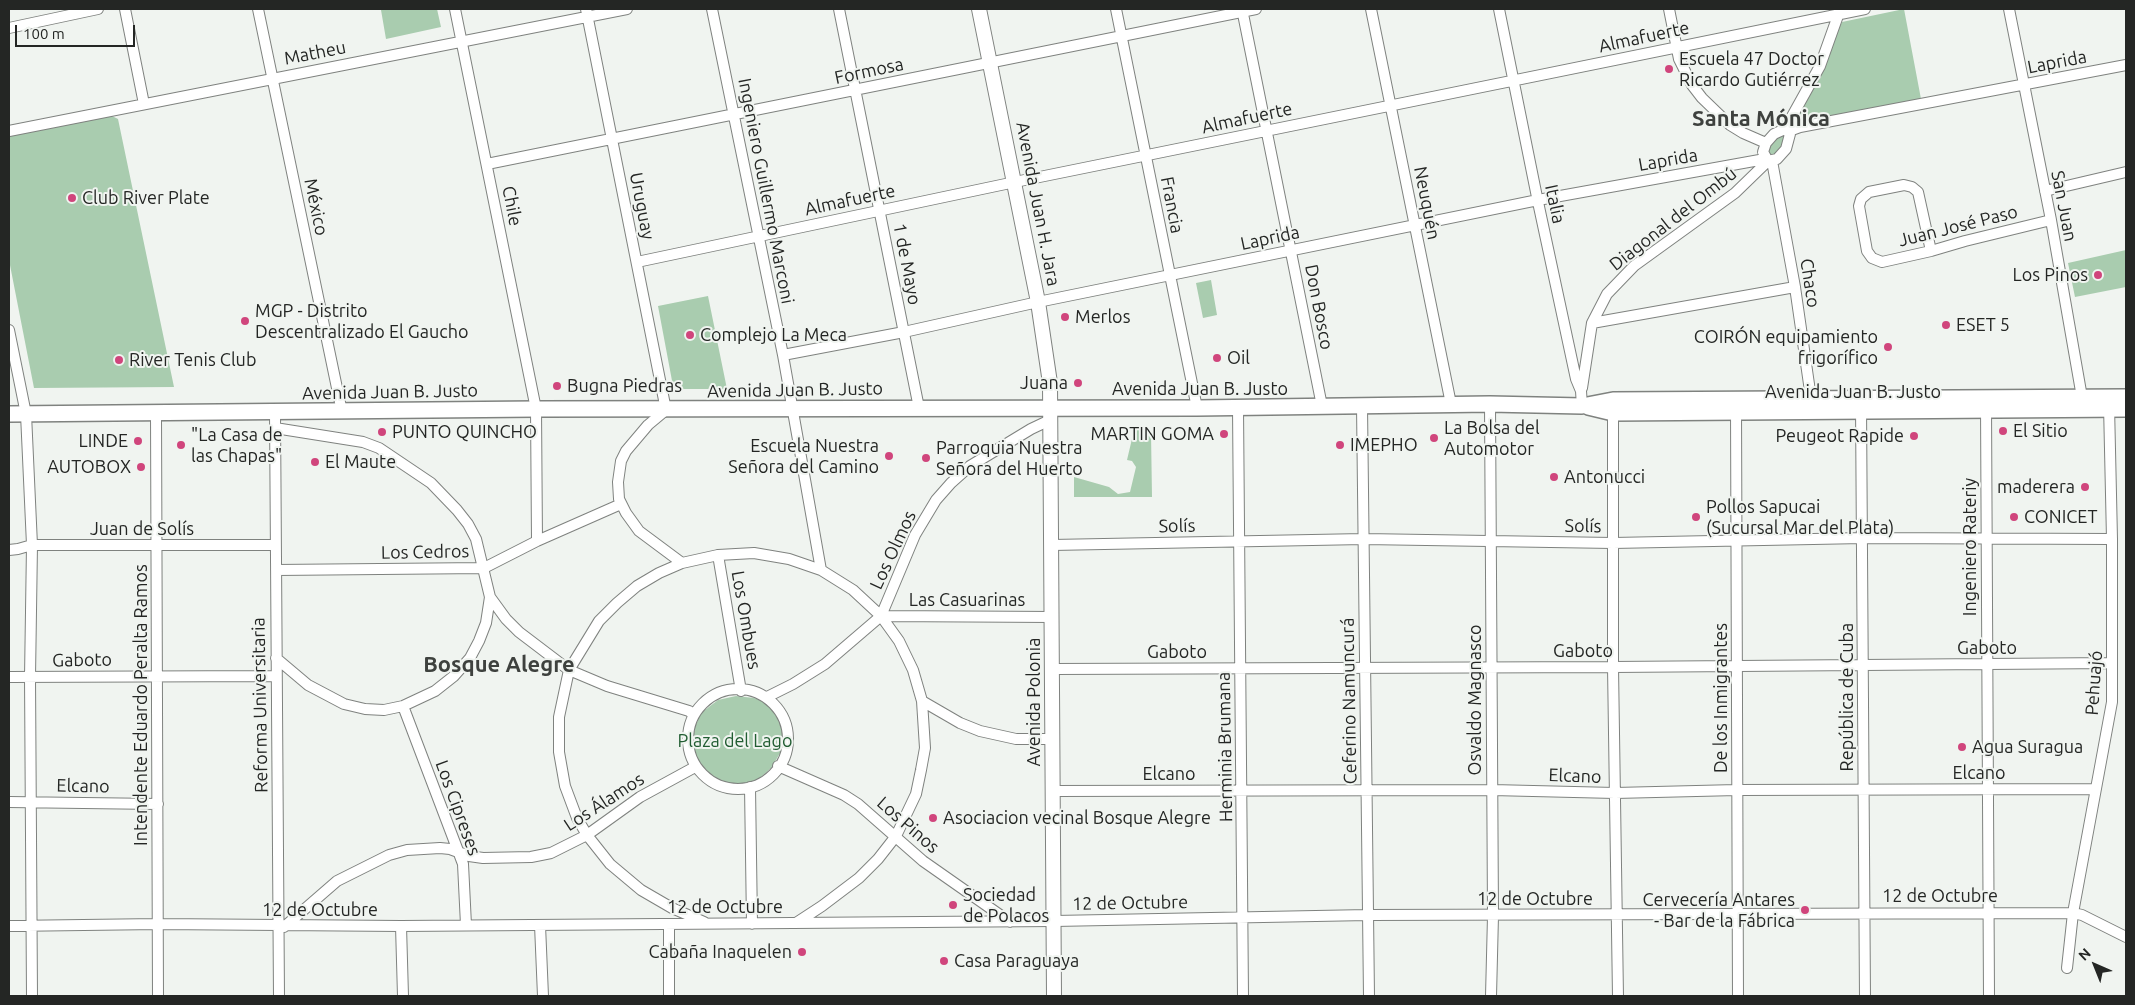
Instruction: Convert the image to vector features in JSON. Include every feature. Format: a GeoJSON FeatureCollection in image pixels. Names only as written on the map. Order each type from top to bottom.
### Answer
{"type":"FeatureCollection","features":[{"type":"Feature","properties":{"kind":"main road","name":"Avenida Juan H. Jara"},"geometry":{"type":"LineString","coordinates":[[979,9],[1038,302],[1050,383],[1050,414]]}},
{"type":"Feature","properties":{"kind":"main road","name":"Avenida Juan B. Justo"},"geometry":{"type":"LineString","coordinates":[[9,414],[536,409],[919,408],[1050,414],[1197,408],[1490,404],[1581,398],[1736,405],[1861,405],[2109,403],[2126,397]]}},
{"type":"Feature","properties":{"kind":"main road","name":"Avenida Juan B. Justo"},"geometry":{"type":"LineString","coordinates":[[1581,398],[1614,412],[1736,405]]}},
{"type":"Feature","properties":{"kind":"main road","name":"Avenida Juan B. Justo"},"geometry":{"type":"LineString","coordinates":[[2109,403],[2126,409]]}},
{"type":"Feature","properties":{"kind":"main road","name":"Avenida Polonia"},"geometry":{"type":"LineString","coordinates":[[1050,414],[1054,996]]}},
{"type":"Feature","properties":{"kind":"street"},"geometry":{"type":"LineString","coordinates":[[9,28],[98,9]]}},
{"type":"Feature","properties":{"kind":"street"},"geometry":{"type":"LineString","coordinates":[[125,9],[144,104]]}},
{"type":"Feature","properties":{"kind":"street","name":"México"},"geometry":{"type":"LineString","coordinates":[[258,9],[342,412]]}},
{"type":"Feature","properties":{"kind":"street","name":"Chile"},"geometry":{"type":"LineString","coordinates":[[455,9],[536,409],[537,541]]}},
{"type":"Feature","properties":{"kind":"street","name":"Matheu"},"geometry":{"type":"LineString","coordinates":[[9,131],[461,41],[586,13],[627,9]]}},
{"type":"Feature","properties":{"kind":"street","name":"Ingeniero Guillermo Marconi"},"geometry":{"type":"LineString","coordinates":[[712,9],[782,355],[821,570]]}},
{"type":"Feature","properties":{"kind":"street","name":"1 de Mayo"},"geometry":{"type":"LineString","coordinates":[[839,9],[919,408]]}},
{"type":"Feature","properties":{"kind":"street","name":"Francia"},"geometry":{"type":"LineString","coordinates":[[1116,9],[1197,408]]}},
{"type":"Feature","properties":{"kind":"street","name":"Formosa"},"geometry":{"type":"LineString","coordinates":[[487,164],[990,63],[1242,10],[1256,9]]}},
{"type":"Feature","properties":{"kind":"street","name":"Neuquén"},"geometry":{"type":"LineString","coordinates":[[1371,9],[1451,404]]}},
{"type":"Feature","properties":{"kind":"street","name":"Italia"},"geometry":{"type":"LineString","coordinates":[[1499,9],[1581,398]]}},
{"type":"Feature","properties":{"kind":"street"},"geometry":{"type":"LineString","coordinates":[[1669,9],[1676,47],[1684,72],[1702,98],[1730,125],[1766,143],[1762,152],[1768,160]]}},
{"type":"Feature","properties":{"kind":"street"},"geometry":{"type":"LineString","coordinates":[[1806,9],[1809,20]]}},
{"type":"Feature","properties":{"kind":"street","name":"Almafuerte"},"geometry":{"type":"LineString","coordinates":[[636,262],[1015,182],[1809,20],[1839,11],[1865,9]]}},
{"type":"Feature","properties":{"kind":"street","name":"San Juan"},"geometry":{"type":"LineString","coordinates":[[2008,9],[2051,220],[2083,403]]}},
{"type":"Feature","properties":{"kind":"street","name":"Don Bosco"},"geometry":{"type":"LineString","coordinates":[[1242,10],[1322,406]]}},
{"type":"Feature","properties":{"kind":"street","name":"Diagonal del Ombú"},"geometry":{"type":"LineString","coordinates":[[1581,398],[1592,323],[1602,301],[1618,281],[1658,248],[1735,193],[1768,160],[1781,156],[1789,141],[1787,130],[1820,66],[1839,11]]}},
{"type":"Feature","properties":{"kind":"street","name":"Uruguay"},"geometry":{"type":"LineString","coordinates":[[586,13],[666,410]]}},
{"type":"Feature","properties":{"kind":"street","name":"Laprida"},"geometry":{"type":"LineString","coordinates":[[1787,130],[2126,65]]}},
{"type":"Feature","properties":{"kind":"street","name":"Diagonal del Ombú"},"geometry":{"type":"LineString","coordinates":[[1766,143],[1774,134],[1787,130]]}},
{"type":"Feature","properties":{"kind":"street","name":"Laprida"},"geometry":{"type":"LineString","coordinates":[[782,355],[904,332],[1038,302],[1538,200],[1768,160]]}},
{"type":"Feature","properties":{"kind":"street","name":"Chaco"},"geometry":{"type":"LineString","coordinates":[[1768,160],[1795,287],[1812,405]]}},
{"type":"Feature","properties":{"kind":"street"},"geometry":{"type":"LineString","coordinates":[[2045,191],[2126,172]]}},
{"type":"Feature","properties":{"kind":"street","name":"Juan José Paso"},"geometry":{"type":"LineString","coordinates":[[1931,251],[1918,192],[1912,186],[1904,185],[1869,192],[1862,198],[1859,206],[1867,251],[1872,258],[1882,262],[1931,251],[1965,240],[2051,220]]}},
{"type":"Feature","properties":{"kind":"street"},"geometry":{"type":"LineString","coordinates":[[1592,323],[1795,287]]}},
{"type":"Feature","properties":{"kind":"street"},"geometry":{"type":"LineString","coordinates":[[9,330],[26,414],[32,545],[30,677],[32,996]]}},
{"type":"Feature","properties":{"kind":"street","name":"Pehuajó"},"geometry":{"type":"LineString","coordinates":[[2067,968],[2073,913],[2112,702],[2112,539],[2109,403]]}},
{"type":"Feature","properties":{"kind":"street","name":"Osvaldo Magnasco"},"geometry":{"type":"LineString","coordinates":[[1490,404],[1493,916],[1491,996]]}},
{"type":"Feature","properties":{"kind":"street","name":"Ingeniero Rateriy"},"geometry":{"type":"LineString","coordinates":[[1986,404],[1989,996]]}},
{"type":"Feature","properties":{"kind":"street","name":"De los Inmigrantes"},"geometry":{"type":"LineString","coordinates":[[1736,405],[1738,996]]}},
{"type":"Feature","properties":{"kind":"street","name":"República de Cuba"},"geometry":{"type":"LineString","coordinates":[[1861,405],[1865,996]]}},
{"type":"Feature","properties":{"kind":"street","name":"Ceferino Namuncurá"},"geometry":{"type":"LineString","coordinates":[[1362,406],[1369,996]]}},
{"type":"Feature","properties":{"kind":"street","name":"Herminia Brumana"},"geometry":{"type":"LineString","coordinates":[[1238,408],[1243,996]]}},
{"type":"Feature","properties":{"kind":"street"},"geometry":{"type":"LineString","coordinates":[[666,410],[634,440],[621,461],[618,482],[621,504],[639,531],[682,563]]}},
{"type":"Feature","properties":{"kind":"street","name":"Reforma Universitaria"},"geometry":{"type":"LineString","coordinates":[[275,412],[276,676],[281,927],[279,996]]}},
{"type":"Feature","properties":{"kind":"street"},"geometry":{"type":"LineString","coordinates":[[1614,412],[1613,668],[1618,996]]}},
{"type":"Feature","properties":{"kind":"street","name":"Intendente Eduardo Peralta Ramos"},"geometry":{"type":"LineString","coordinates":[[156,413],[158,996]]}},
{"type":"Feature","properties":{"kind":"street","name":"Los Olmos"},"geometry":{"type":"LineString","coordinates":[[767,697],[794,684],[825,664],[881,616],[915,535],[936,500],[970,466],[1050,414]]}},
{"type":"Feature","properties":{"kind":"street"},"geometry":{"type":"LineString","coordinates":[[275,428],[363,442],[379,448],[417,472],[446,498],[468,524],[476,539],[490,597],[486,623],[479,642],[470,658],[454,676],[435,691],[403,706],[384,710],[365,709],[344,704],[308,685],[276,658]]}},
{"type":"Feature","properties":{"kind":"street","name":"Los Cedros"},"geometry":{"type":"LineString","coordinates":[[276,570],[484,568],[537,541],[621,504]]}},
{"type":"Feature","properties":{"kind":"street","name":"Solís"},"geometry":{"type":"LineString","coordinates":[[1052,545],[1364,539],[1613,543],[1736,539],[2112,539]]}},
{"type":"Feature","properties":{"kind":"street","name":"Juan de Solís"},"geometry":{"type":"LineString","coordinates":[[9,550],[32,545],[276,545]]}},
{"type":"Feature","properties":{"kind":"street"},"geometry":{"type":"LineString","coordinates":[[708,924],[672,908],[636,886],[610,864],[587,835],[577,818],[565,786],[559,752],[560,717],[569,670],[599,621],[637,586],[659,573],[682,563],[718,554],[754,553],[789,559],[821,570],[853,590],[881,616],[899,641],[914,670],[922,701],[925,748],[922,770],[916,794],[896,836],[878,859],[859,878],[822,906],[795,923]]}},
{"type":"Feature","properties":{"kind":"street","name":"Los Ombues"},"geometry":{"type":"LineString","coordinates":[[718,554],[741,691]]}},
{"type":"Feature","properties":{"kind":"street"},"geometry":{"type":"LineString","coordinates":[[490,597],[506,619],[519,632],[569,670],[614,689],[689,711],[694,715]]}},
{"type":"Feature","properties":{"kind":"street","name":"Las Casuarinas"},"geometry":{"type":"LineString","coordinates":[[881,616],[1052,617]]}},
{"type":"Feature","properties":{"kind":"street","name":"Gaboto"},"geometry":{"type":"LineString","coordinates":[[1053,669],[1613,668],[2112,663]]}},
{"type":"Feature","properties":{"kind":"street","name":"Gaboto"},"geometry":{"type":"LineString","coordinates":[[9,677],[276,676]]}},
{"type":"Feature","properties":{"kind":"street"},"geometry":{"type":"LineString","coordinates":[[727,692],[754,692],[767,697],[783,716],[789,732],[789,742],[778,766],[764,780],[750,787],[732,788],[710,781],[695,767],[688,751],[689,727],[694,715],[703,704],[714,696],[727,692]]}},
{"type":"Feature","properties":{"kind":"street"},"geometry":{"type":"LineString","coordinates":[[922,701],[960,723],[980,731],[1016,739],[1053,739]]}},
{"type":"Feature","properties":{"kind":"street","name":"Los Cipreses"},"geometry":{"type":"LineString","coordinates":[[403,706],[459,852],[464,877],[466,926]]}},
{"type":"Feature","properties":{"kind":"street","name":"Los Pinos"},"geometry":{"type":"LineString","coordinates":[[778,766],[844,795],[858,804],[923,861],[1010,922]]}},
{"type":"Feature","properties":{"kind":"street","name":"Los Álamos"},"geometry":{"type":"LineString","coordinates":[[281,927],[337,881],[373,862],[398,853],[425,848],[450,849],[484,858],[531,857],[550,852],[587,835],[640,797],[695,767]]}},
{"type":"Feature","properties":{"kind":"street"},"geometry":{"type":"LineString","coordinates":[[750,787],[752,924]]}},
{"type":"Feature","properties":{"kind":"street","name":"Elcano"},"geometry":{"type":"LineString","coordinates":[[1053,791],[1492,790],[1615,793],[1737,790],[2095,789]]}},
{"type":"Feature","properties":{"kind":"street","name":"Elcano"},"geometry":{"type":"LineString","coordinates":[[9,802],[158,804]]}},
{"type":"Feature","properties":{"kind":"street","name":"12 de Octubre"},"geometry":{"type":"LineString","coordinates":[[9,926],[158,924],[281,927],[1054,922],[1368,915],[1618,916],[1988,912],[2073,913],[2082,915],[2126,937]]}},
{"type":"Feature","properties":{"kind":"street"},"geometry":{"type":"LineString","coordinates":[[669,924],[669,996]]}},
{"type":"Feature","properties":{"kind":"street"},"geometry":{"type":"LineString","coordinates":[[540,925],[542,996]]}},
{"type":"Feature","properties":{"kind":"street"},"geometry":{"type":"LineString","coordinates":[[401,926],[403,996]]}},
{"type":"Feature","properties":{"kind":"green space"},"geometry":{"type":"Polygon","coordinates":[[[437,9],[441,27],[386,39],[381,10],[437,9]]]}},
{"type":"Feature","properties":{"kind":"green space"},"geometry":{"type":"Polygon","coordinates":[[[1904,9],[1921,99],[1801,121],[1798,116],[1842,22],[1904,9]]]}},
{"type":"Feature","properties":{"kind":"green space","name":"Club River Plate"},"geometry":{"type":"Polygon","coordinates":[[[112,116],[118,119],[174,387],[34,388],[9,260],[9,135],[112,116]]]}},
{"type":"Feature","properties":{"kind":"green space"},"geometry":{"type":"Polygon","coordinates":[[[1783,135],[1785,138],[1783,145],[1777,153],[1769,154],[1769,146],[1778,137],[1783,135]]]}},
{"type":"Feature","properties":{"kind":"green space","name":"Los Pinos"},"geometry":{"type":"Polygon","coordinates":[[[2126,250],[2126,287],[2075,297],[2068,263],[2126,250]]]}},
{"type":"Feature","properties":{"kind":"green space"},"geometry":{"type":"Polygon","coordinates":[[[1211,280],[1217,315],[1203,318],[1196,283],[1211,280]]]}},
{"type":"Feature","properties":{"kind":"green space","name":"Complejo La Meca"},"geometry":{"type":"Polygon","coordinates":[[[708,296],[727,389],[677,389],[673,386],[658,306],[708,296]]]}},
{"type":"Feature","properties":{"kind":"green space"},"geometry":{"type":"Polygon","coordinates":[[[1135,426],[1145,426],[1146,433],[1151,433],[1152,497],[1074,497],[1074,477],[1109,487],[1118,494],[1130,492],[1136,467],[1132,461],[1127,460],[1135,426]]]}},
{"type":"Feature","properties":{"kind":"green space","name":"Plaza del Lago"},"geometry":{"type":"Polygon","coordinates":[[[736,696],[763,701],[776,714],[785,732],[782,750],[771,768],[759,779],[746,784],[727,783],[708,776],[698,766],[691,751],[693,731],[701,713],[718,700],[736,696]]]}},
{"type":"Feature","properties":{"kind":"place","name":"Escuela 47 Doctor Ricardo Gutiérrez"},"geometry":{"type":"Point","coordinates":[1669,69]}},
{"type":"Feature","properties":{"kind":"place","name":"Club River Plate"},"geometry":{"type":"Point","coordinates":[72,198]}},
{"type":"Feature","properties":{"kind":"place","name":"Los Pinos"},"geometry":{"type":"Point","coordinates":[2098,275]}},
{"type":"Feature","properties":{"kind":"place","name":"Merlos"},"geometry":{"type":"Point","coordinates":[1065,317]}},
{"type":"Feature","properties":{"kind":"place","name":"MGP - Distrito Descentralizado El Gaucho"},"geometry":{"type":"Point","coordinates":[245,321]}},
{"type":"Feature","properties":{"kind":"place","name":"ESET 5"},"geometry":{"type":"Point","coordinates":[1946,325]}},
{"type":"Feature","properties":{"kind":"place","name":"Complejo La Meca"},"geometry":{"type":"Point","coordinates":[690,335]}},
{"type":"Feature","properties":{"kind":"place","name":"COIRÓN equipamiento frigorífico"},"geometry":{"type":"Point","coordinates":[1888,347]}},
{"type":"Feature","properties":{"kind":"place","name":"Oil"},"geometry":{"type":"Point","coordinates":[1217,358]}},
{"type":"Feature","properties":{"kind":"place","name":"River Tenis Club"},"geometry":{"type":"Point","coordinates":[119,360]}},
{"type":"Feature","properties":{"kind":"place","name":"Juana"},"geometry":{"type":"Point","coordinates":[1078,383]}},
{"type":"Feature","properties":{"kind":"place","name":"Bugna Piedras"},"geometry":{"type":"Point","coordinates":[557,386]}},
{"type":"Feature","properties":{"kind":"place","name":"El Sitio"},"geometry":{"type":"Point","coordinates":[2003,431]}},
{"type":"Feature","properties":{"kind":"place","name":"PUNTO QUINCHO"},"geometry":{"type":"Point","coordinates":[382,432]}},
{"type":"Feature","properties":{"kind":"place","name":"MARTIN GOMA"},"geometry":{"type":"Point","coordinates":[1224,434]}},
{"type":"Feature","properties":{"kind":"place","name":"Peugeot Rapide"},"geometry":{"type":"Point","coordinates":[1914,436]}},
{"type":"Feature","properties":{"kind":"place","name":"La Bolsa del Automotor"},"geometry":{"type":"Point","coordinates":[1434,438]}},
{"type":"Feature","properties":{"kind":"place","name":"LINDE"},"geometry":{"type":"Point","coordinates":[138,441]}},
{"type":"Feature","properties":{"kind":"place","name":"\"La Casa de las Chapas\""},"geometry":{"type":"Point","coordinates":[181,445]}},
{"type":"Feature","properties":{"kind":"place","name":"IMEPHO"},"geometry":{"type":"Point","coordinates":[1340,445]}},
{"type":"Feature","properties":{"kind":"place","name":"Escuela Nuestra Señora del Camino"},"geometry":{"type":"Point","coordinates":[889,456]}},
{"type":"Feature","properties":{"kind":"place","name":"Parroquia Nuestra Señora del Huerto"},"geometry":{"type":"Point","coordinates":[926,458]}},
{"type":"Feature","properties":{"kind":"place","name":"El Maute"},"geometry":{"type":"Point","coordinates":[315,462]}},
{"type":"Feature","properties":{"kind":"place","name":"AUTOBOX"},"geometry":{"type":"Point","coordinates":[141,467]}},
{"type":"Feature","properties":{"kind":"place","name":"Antonucci"},"geometry":{"type":"Point","coordinates":[1554,477]}},
{"type":"Feature","properties":{"kind":"place","name":"maderera"},"geometry":{"type":"Point","coordinates":[2085,487]}},
{"type":"Feature","properties":{"kind":"place","name":"Pollos Sapucai (Sucursal Mar del Plata)"},"geometry":{"type":"Point","coordinates":[1696,517]}},
{"type":"Feature","properties":{"kind":"place","name":"CONICET"},"geometry":{"type":"Point","coordinates":[2014,517]}},
{"type":"Feature","properties":{"kind":"place","name":"Agua Suragua"},"geometry":{"type":"Point","coordinates":[1962,747]}},
{"type":"Feature","properties":{"kind":"place","name":"Asociacion vecinal Bosque Alegre"},"geometry":{"type":"Point","coordinates":[933,818]}},
{"type":"Feature","properties":{"kind":"place","name":"Sociedad de Polacos"},"geometry":{"type":"Point","coordinates":[953,905]}},
{"type":"Feature","properties":{"kind":"place","name":"Cervecería Antares - Bar de la Fábrica"},"geometry":{"type":"Point","coordinates":[1805,910]}},
{"type":"Feature","properties":{"kind":"place","name":"Cabaña Inaquelen"},"geometry":{"type":"Point","coordinates":[802,952]}},
{"type":"Feature","properties":{"kind":"place","name":"Casa Paraguaya"},"geometry":{"type":"Point","coordinates":[944,961]}},
{"type":"Feature","properties":{"kind":"district","name":"Santa Mónica"},"geometry":{"type":"Point","coordinates":[1761,119]}},
{"type":"Feature","properties":{"kind":"district","name":"Bosque Alegre"},"geometry":{"type":"Point","coordinates":[499,665]}}]}
